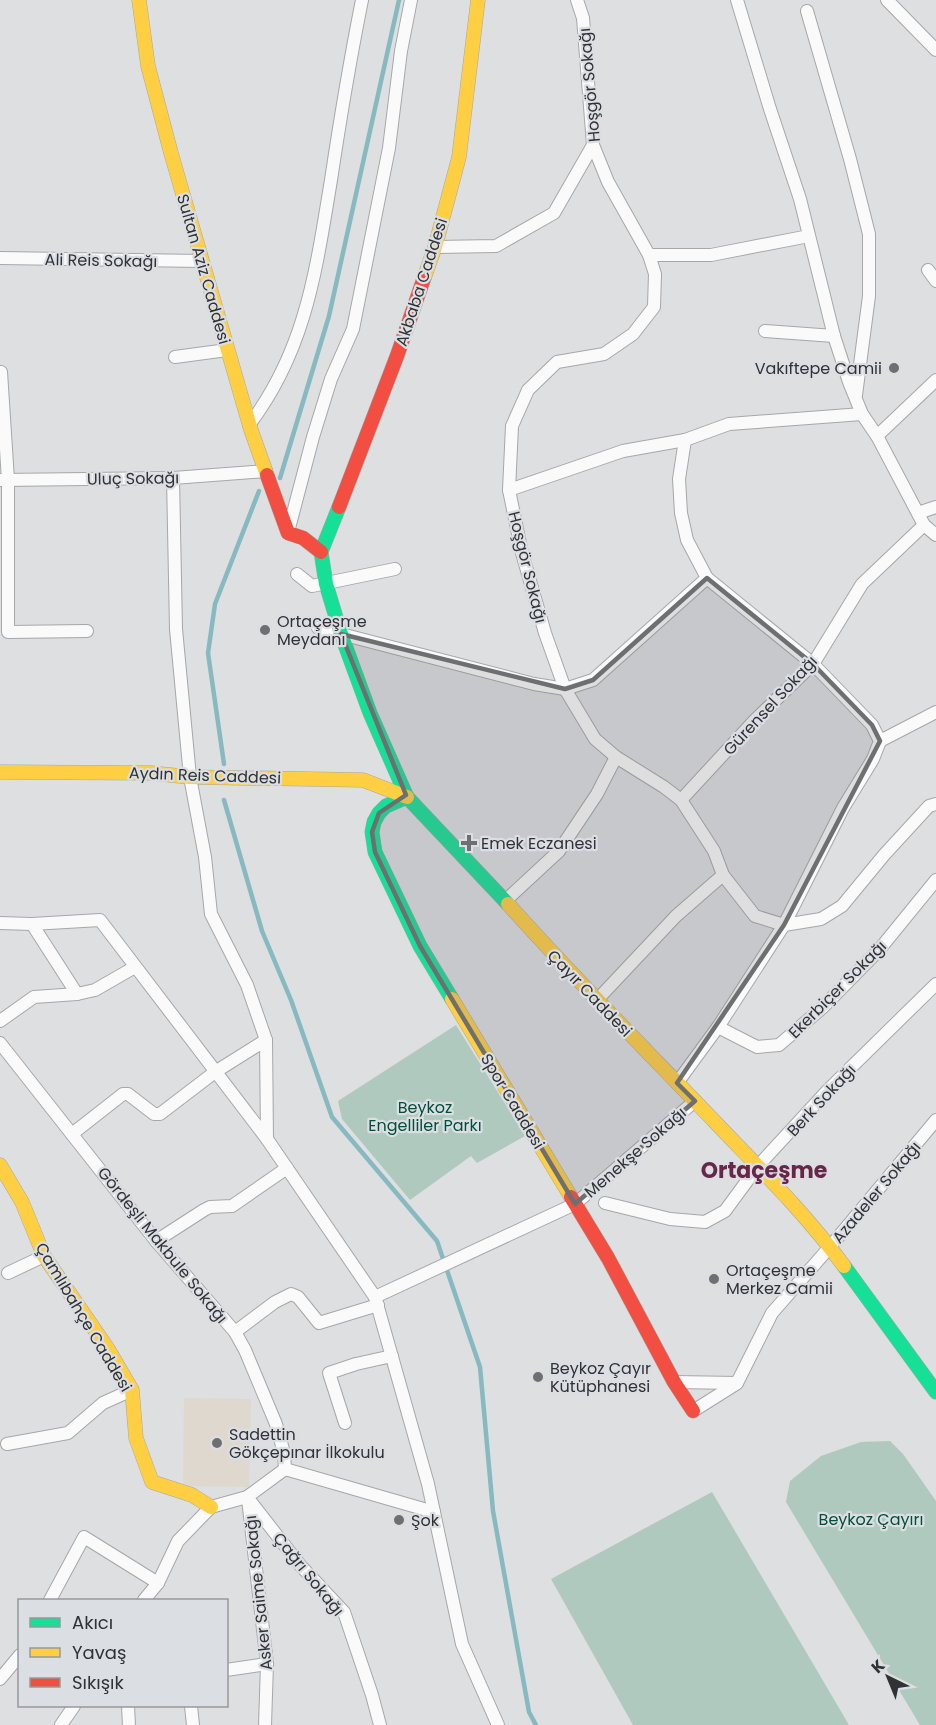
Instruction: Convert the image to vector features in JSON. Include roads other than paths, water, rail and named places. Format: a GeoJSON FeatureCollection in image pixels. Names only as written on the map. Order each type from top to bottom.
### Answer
{"type":"FeatureCollection","features":[{"type":"Feature","properties":{"kind":"street","name":"Sultan Aziz Caddesi"},"geometry":{"type":"LineString","coordinates":[[140,0],[151,79],[249,425],[288,533]]}},
{"type":"Feature","properties":{"kind":"street"},"geometry":{"type":"LineString","coordinates":[[249,425],[275,389],[304,318],[324,226],[362,0]]}},
{"type":"Feature","properties":{"kind":"street"},"geometry":{"type":"LineString","coordinates":[[321,552],[303,538],[288,533],[325,398],[353,329],[389,148],[401,51],[411,0]]}},
{"type":"Feature","properties":{"kind":"street","name":"Akbaba Caddesi"},"geometry":{"type":"LineString","coordinates":[[321,552],[397,356],[435,247],[459,157],[478,0]]}},
{"type":"Feature","properties":{"kind":"street","name":"Hoşgör Sokağı"},"geometry":{"type":"LineString","coordinates":[[576,0],[583,18],[593,145],[608,182],[649,255],[655,274],[654,307],[633,334],[604,354],[557,362],[528,390],[512,426],[509,490],[525,564],[545,633],[565,689],[596,739],[616,757],[681,800],[714,851],[723,875],[755,916],[784,925],[821,920],[842,906],[929,806],[936,804]]}},
{"type":"Feature","properties":{"kind":"street"},"geometry":{"type":"LineString","coordinates":[[737,0],[800,199],[834,336],[855,399],[924,525],[936,535]]}},
{"type":"Feature","properties":{"kind":"street"},"geometry":{"type":"LineString","coordinates":[[887,0],[936,50]]}},
{"type":"Feature","properties":{"kind":"street"},"geometry":{"type":"LineString","coordinates":[[807,10],[869,234],[869,296],[855,399]]}},
{"type":"Feature","properties":{"kind":"street"},"geometry":{"type":"LineString","coordinates":[[435,247],[496,246],[554,213],[593,145]]}},
{"type":"Feature","properties":{"kind":"street"},"geometry":{"type":"LineString","coordinates":[[649,255],[711,255],[809,236]]}},
{"type":"Feature","properties":{"kind":"street","name":"Ali Reis Sokağı"},"geometry":{"type":"LineString","coordinates":[[0,258],[202,261]]}},
{"type":"Feature","properties":{"kind":"street"},"geometry":{"type":"LineString","coordinates":[[928,270],[936,281]]}},
{"type":"Feature","properties":{"kind":"street"},"geometry":{"type":"LineString","coordinates":[[765,331],[834,336]]}},
{"type":"Feature","properties":{"kind":"street"},"geometry":{"type":"LineString","coordinates":[[175,357],[227,350]]}},
{"type":"Feature","properties":{"kind":"street"},"geometry":{"type":"LineString","coordinates":[[1,372],[8,632],[87,632]]}},
{"type":"Feature","properties":{"kind":"street"},"geometry":{"type":"LineString","coordinates":[[877,436],[936,380]]}},
{"type":"Feature","properties":{"kind":"street"},"geometry":{"type":"LineString","coordinates":[[509,490],[623,451],[684,440],[729,424],[862,414]]}},
{"type":"Feature","properties":{"kind":"street"},"geometry":{"type":"LineString","coordinates":[[684,440],[679,479],[681,513],[687,540],[707,578],[813,664],[872,724],[880,741]]}},
{"type":"Feature","properties":{"kind":"street","name":"Uluç Sokağı"},"geometry":{"type":"LineString","coordinates":[[4,480],[173,478],[266,471]]}},
{"type":"Feature","properties":{"kind":"street"},"geometry":{"type":"LineString","coordinates":[[173,478],[176,629],[190,777],[205,857],[211,914],[248,985],[266,1040],[267,1139]]}},
{"type":"Feature","properties":{"kind":"street"},"geometry":{"type":"LineString","coordinates":[[918,513],[936,507]]}},
{"type":"Feature","properties":{"kind":"street","name":"Gürensel Sokağı"},"geometry":{"type":"LineString","coordinates":[[681,800],[754,721],[813,664],[862,584],[924,525]]}},
{"type":"Feature","properties":{"kind":"street","name":"Çayır Caddesi"},"geometry":{"type":"LineString","coordinates":[[321,552],[326,584],[341,634],[370,713],[407,797],[506,901],[544,946],[758,1166],[831,1246],[936,1392]]}},
{"type":"Feature","properties":{"kind":"street"},"geometry":{"type":"LineString","coordinates":[[297,574],[312,586],[395,569]]}},
{"type":"Feature","properties":{"kind":"street"},"geometry":{"type":"LineString","coordinates":[[318,628],[534,684],[565,689],[593,680],[707,578]]}},
{"type":"Feature","properties":{"kind":"street"},"geometry":{"type":"LineString","coordinates":[[677,1083],[718,1027],[784,925],[843,808],[873,759],[880,741],[936,712]]}},
{"type":"Feature","properties":{"kind":"street"},"geometry":{"type":"LineString","coordinates":[[506,901],[559,851],[597,794],[616,757]]}},
{"type":"Feature","properties":{"kind":"street","name":"Aydın Reis Caddesi"},"geometry":{"type":"LineString","coordinates":[[0,772],[151,773],[190,777],[363,780],[407,797]]}},
{"type":"Feature","properties":{"kind":"street","name":"Spor Caddesi"},"geometry":{"type":"LineString","coordinates":[[407,797],[386,806],[378,813],[372,832],[375,852],[420,946],[608,1258],[674,1382],[693,1411]]}},
{"type":"Feature","properties":{"kind":"street"},"geometry":{"type":"LineString","coordinates":[[597,1000],[676,916],[723,875]]}},
{"type":"Feature","properties":{"kind":"street","name":"Ekerbiçer Sokağı"},"geometry":{"type":"LineString","coordinates":[[718,1027],[757,1047],[779,1046],[822,1008],[879,950],[936,880]]}},
{"type":"Feature","properties":{"kind":"street"},"geometry":{"type":"LineString","coordinates":[[0,923],[32,924],[100,920],[267,1139],[376,1301],[434,1512],[462,1644],[498,1725]]}},
{"type":"Feature","properties":{"kind":"street"},"geometry":{"type":"LineString","coordinates":[[32,924],[77,994]]}},
{"type":"Feature","properties":{"kind":"street"},"geometry":{"type":"LineString","coordinates":[[0,1021],[34,997],[77,994],[95,990],[135,967]]}},
{"type":"Feature","properties":{"kind":"street","name":"Berk Sokağı"},"geometry":{"type":"LineString","coordinates":[[605,1203],[670,1220],[705,1222],[725,1211],[758,1166],[828,1090],[936,984]]}},
{"type":"Feature","properties":{"kind":"street"},"geometry":{"type":"LineString","coordinates":[[72,1134],[123,1094],[128,1094],[157,1114],[215,1072],[266,1040]]}},
{"type":"Feature","properties":{"kind":"street","name":"Gördeşli Makbule Sokağı"},"geometry":{"type":"LineString","coordinates":[[0,1043],[156,1241],[235,1332],[245,1350],[276,1424],[284,1453],[285,1469]]}},
{"type":"Feature","properties":{"kind":"street","name":"Menekşe Sokağı"},"geometry":{"type":"LineString","coordinates":[[235,1332],[274,1302],[291,1294],[298,1297],[319,1323],[376,1301],[425,1274],[575,1204],[695,1101]]}},
{"type":"Feature","properties":{"kind":"street","name":"Azadeler Sokağı"},"geometry":{"type":"LineString","coordinates":[[737,1383],[772,1313],[936,1120]]}},
{"type":"Feature","properties":{"kind":"street","name":"Çamlıbahçe Caddesi"},"geometry":{"type":"LineString","coordinates":[[0,1165],[22,1202],[44,1256],[108,1348],[132,1390],[136,1438],[152,1482],[192,1495],[211,1507]]}},
{"type":"Feature","properties":{"kind":"street"},"geometry":{"type":"LineString","coordinates":[[156,1241],[210,1207],[232,1206],[287,1168]]}},
{"type":"Feature","properties":{"kind":"street"},"geometry":{"type":"LineString","coordinates":[[8,1273],[44,1256]]}},
{"type":"Feature","properties":{"kind":"street"},"geometry":{"type":"LineString","coordinates":[[345,1423],[329,1373],[392,1356]]}},
{"type":"Feature","properties":{"kind":"street"},"geometry":{"type":"LineString","coordinates":[[674,1382],[737,1383]]}},
{"type":"Feature","properties":{"kind":"street"},"geometry":{"type":"LineString","coordinates":[[693,1411],[737,1383]]}},
{"type":"Feature","properties":{"kind":"street"},"geometry":{"type":"LineString","coordinates":[[7,1444],[68,1433],[103,1403],[132,1390]]}},
{"type":"Feature","properties":{"kind":"street"},"geometry":{"type":"LineString","coordinates":[[145,1599],[158,1583],[178,1541],[211,1507],[248,1497],[285,1469],[434,1512]]}},
{"type":"Feature","properties":{"kind":"street","name":"Asker Saime Sokağı"},"geometry":{"type":"LineString","coordinates":[[248,1497],[267,1664],[265,1725]]}},
{"type":"Feature","properties":{"kind":"street","name":"Çağrı Sokağı"},"geometry":{"type":"LineString","coordinates":[[248,1497],[300,1565],[344,1612],[380,1725]]}},
{"type":"Feature","properties":{"kind":"street"},"geometry":{"type":"LineString","coordinates":[[51,1599],[84,1537],[158,1583]]}},
{"type":"Feature","properties":{"kind":"street"},"geometry":{"type":"LineString","coordinates":[[0,1679],[18,1657]]}},
{"type":"Feature","properties":{"kind":"street"},"geometry":{"type":"LineString","coordinates":[[228,1670],[267,1664]]}},
{"type":"Feature","properties":{"kind":"street"},"geometry":{"type":"LineString","coordinates":[[61,1725],[73,1707]]}},
{"type":"Feature","properties":{"kind":"street"},"geometry":{"type":"LineString","coordinates":[[128,1707],[129,1725]]}},
{"type":"Feature","properties":{"kind":"street"},"geometry":{"type":"LineString","coordinates":[[191,1707],[193,1725]]}},
{"type":"Feature","properties":{"kind":"waterway"},"geometry":{"type":"LineString","coordinates":[[280,478],[329,316],[399,0]]}},
{"type":"Feature","properties":{"kind":"waterway"},"geometry":{"type":"LineString","coordinates":[[224,764],[208,653],[215,604],[259,491]]}},
{"type":"Feature","properties":{"kind":"waterway"},"geometry":{"type":"LineString","coordinates":[[224,800],[262,931],[291,1000],[332,1117],[437,1241],[480,1367],[493,1511],[529,1712],[536,1725]]}},
{"type":"Feature","properties":{"kind":"place","name":"Vakıftepe Camii"},"geometry":{"type":"Point","coordinates":[894,368]}},
{"type":"Feature","properties":{"kind":"place","name":"Ortaçeşme Meydanı"},"geometry":{"type":"Point","coordinates":[265,630]}},
{"type":"Feature","properties":{"kind":"place","name":"Emek Eczanesi"},"geometry":{"type":"Point","coordinates":[469,843]}},
{"type":"Feature","properties":{"kind":"place","name":"Ortaçeşme Merkez Camii"},"geometry":{"type":"Point","coordinates":[714,1279]}},
{"type":"Feature","properties":{"kind":"place","name":"Beykoz Çayır Kütüphanesi"},"geometry":{"type":"Point","coordinates":[538,1377]}},
{"type":"Feature","properties":{"kind":"place","name":"Sadettin Gökçepınar İlkokulu"},"geometry":{"type":"Point","coordinates":[217,1443]}},
{"type":"Feature","properties":{"kind":"place","name":"Şok"},"geometry":{"type":"Point","coordinates":[399,1520]}},
{"type":"Feature","properties":{"kind":"district","name":"Ortaçeşme"},"geometry":{"type":"Point","coordinates":[764,1170]}},
{"type":"Feature","properties":{"kind":"park label","name":"Beykoz Engelliler Parkı"},"geometry":{"type":"Point","coordinates":[425,1116]}},
{"type":"Feature","properties":{"kind":"park label","name":"Beykoz Çayırı"},"geometry":{"type":"Point","coordinates":[871,1519]}}]}
